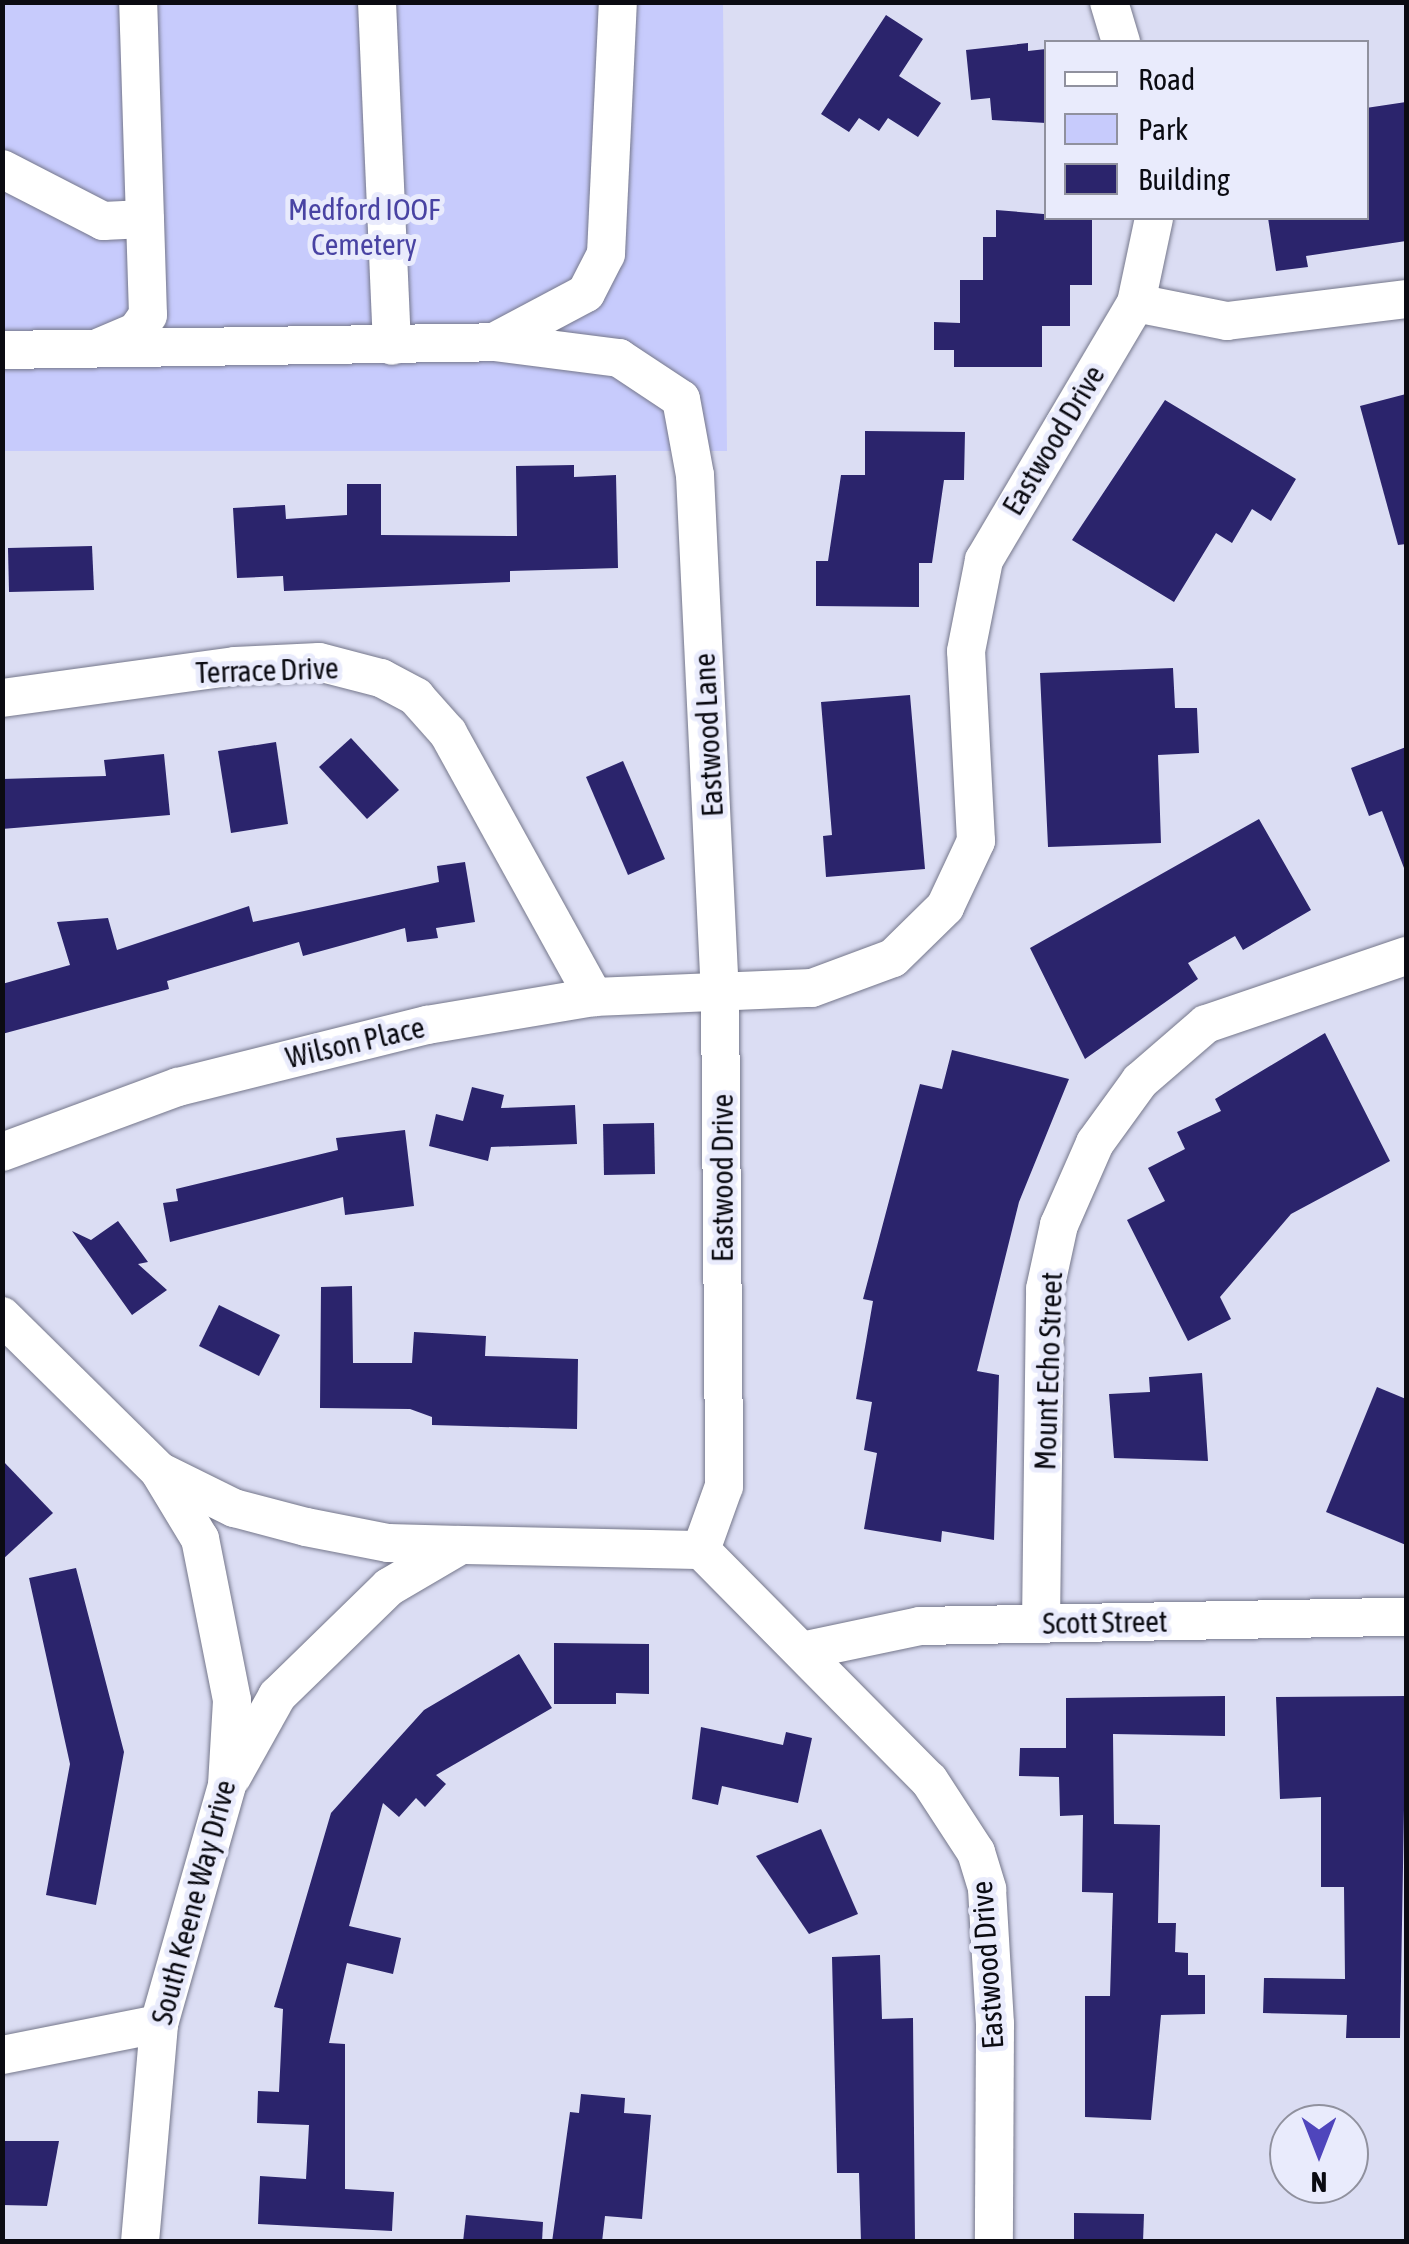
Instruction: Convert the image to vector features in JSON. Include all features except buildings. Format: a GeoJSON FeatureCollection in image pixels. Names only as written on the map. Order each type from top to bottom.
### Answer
{"type":"FeatureCollection","features":[{"type":"Feature","properties":{"kind":"street"},"geometry":{"type":"LineString","coordinates":[[96,349],[136,332],[148,315],[138,2]]}},
{"type":"Feature","properties":{"kind":"street"},"geometry":{"type":"LineString","coordinates":[[377,2],[392,346]]}},
{"type":"Feature","properties":{"kind":"street"},"geometry":{"type":"LineString","coordinates":[[494,342],[586,293],[606,254],[618,2]]}},
{"type":"Feature","properties":{"kind":"street"},"geometry":{"type":"LineString","coordinates":[[1109,2],[1120,40]]}},
{"type":"Feature","properties":{"kind":"street"},"geometry":{"type":"LineString","coordinates":[[4,171],[103,221],[145,219]]}},
{"type":"Feature","properties":{"kind":"street","name":"Eastwood Drive"},"geometry":{"type":"LineString","coordinates":[[994,2242],[995,2024],[982,1870],[930,1780],[806,1650],[701,1550],[724,1486],[720,996],[858,975],[893,958],[945,907],[976,841],[966,650],[984,560],[1136,303],[1154,220]]}},
{"type":"Feature","properties":{"kind":"street"},"geometry":{"type":"LineString","coordinates":[[1136,303],[1228,321],[1406,299]]}},
{"type":"Feature","properties":{"kind":"street","name":"Eastwood Lane"},"geometry":{"type":"LineString","coordinates":[[2,350],[494,342],[619,358],[681,398],[695,475],[720,996]]}},
{"type":"Feature","properties":{"kind":"street","name":"Terrace Drive"},"geometry":{"type":"LineString","coordinates":[[2,698],[235,666],[319,662],[381,678],[416,696],[448,733],[594,997]]}},
{"type":"Feature","properties":{"kind":"street","name":"Mount Echo Street"},"geometry":{"type":"LineString","coordinates":[[1041,1624],[1046,1289],[1059,1225],[1095,1143],[1140,1081],[1206,1024],[1321,978],[1404,967]]}},
{"type":"Feature","properties":{"kind":"street","name":"Wilson Place"},"geometry":{"type":"LineString","coordinates":[[2,1152],[293,1054],[594,997],[720,996]]}},
{"type":"Feature","properties":{"kind":"street"},"geometry":{"type":"LineString","coordinates":[[2,1316],[159,1471],[234,1508],[388,1544],[701,1550]]}},
{"type":"Feature","properties":{"kind":"street","name":"South Keene Way Drive"},"geometry":{"type":"LineString","coordinates":[[140,2242],[159,2024],[227,1786],[232,1700],[220,1609],[200,1539],[159,1471]]}},
{"type":"Feature","properties":{"kind":"street"},"geometry":{"type":"LineString","coordinates":[[227,1786],[277,1696],[389,1586],[462,1544]]}},
{"type":"Feature","properties":{"kind":"street","name":"Scott Street"},"geometry":{"type":"LineString","coordinates":[[806,1650],[920,1626],[1406,1617]]}},
{"type":"Feature","properties":{"kind":"street"},"geometry":{"type":"LineString","coordinates":[[2,2055],[159,2024]]}},
{"type":"Feature","properties":{"kind":"green space","name":"Medford IOOF Cemetery"},"geometry":{"type":"Polygon","coordinates":[[[2,3],[723,3],[727,451],[3,451],[2,3]]]}}]}
